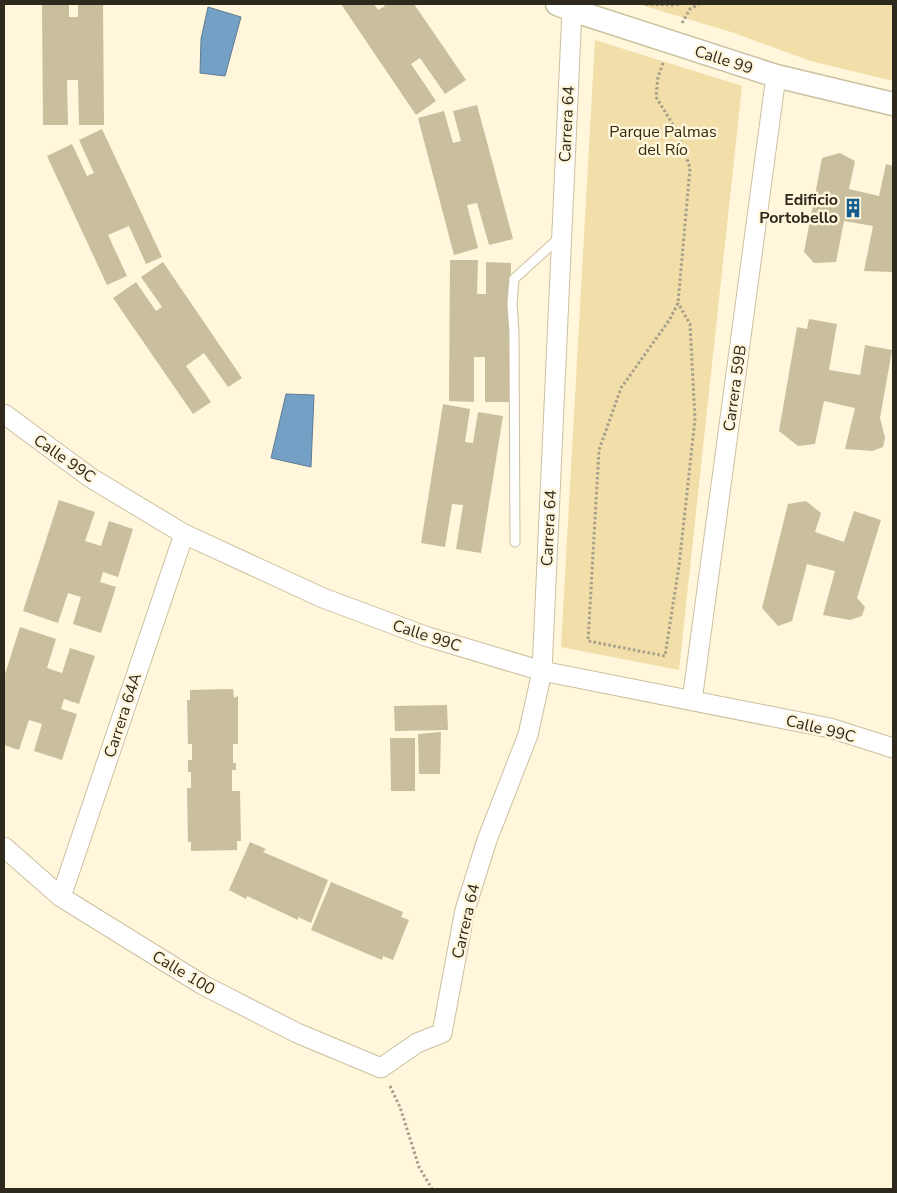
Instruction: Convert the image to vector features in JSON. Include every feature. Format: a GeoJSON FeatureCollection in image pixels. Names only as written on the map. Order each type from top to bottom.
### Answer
{"type":"FeatureCollection","features":[{"type":"Feature","properties":{"kind":"street","name":"Calle 99"},"geometry":{"type":"LineString","coordinates":[[564,7],[776,76],[893,104]]}},
{"type":"Feature","properties":{"kind":"street","name":"Carrera 64"},"geometry":{"type":"LineString","coordinates":[[381,1068],[417,1043],[442,1033],[465,910],[487,840],[528,734],[542,671],[561,236],[564,7]]}},
{"type":"Feature","properties":{"kind":"street","name":"Carrera 59B"},"geometry":{"type":"LineString","coordinates":[[692,701],[776,76]]}},
{"type":"Feature","properties":{"kind":"street","name":"Calle 99C"},"geometry":{"type":"LineString","coordinates":[[4,414],[91,478],[184,534],[323,598],[426,636],[542,671],[830,728],[893,748]]}},
{"type":"Feature","properties":{"kind":"street","name":"Carrera 64A"},"geometry":{"type":"LineString","coordinates":[[61,897],[184,534]]}},
{"type":"Feature","properties":{"kind":"street","name":"Calle 100"},"geometry":{"type":"LineString","coordinates":[[4,847],[61,897],[203,985],[297,1033],[381,1068]]}},
{"type":"Feature","properties":{"kind":"lane"},"geometry":{"type":"LineString","coordinates":[[515,542],[514,332],[512,304],[514,279],[561,236]]}},
{"type":"Feature","properties":{"kind":"path"},"geometry":{"type":"LineString","coordinates":[[646,4],[680,4]]}},
{"type":"Feature","properties":{"kind":"path"},"geometry":{"type":"LineString","coordinates":[[678,303],[690,324],[695,419],[679,566],[665,656],[588,641],[599,450],[621,388],[670,320],[678,303],[690,168],[678,133],[656,97],[658,77],[672,42],[690,10],[700,4]]}},
{"type":"Feature","properties":{"kind":"path"},"geometry":{"type":"LineString","coordinates":[[381,1068],[400,1107],[419,1167],[432,1189]]}},
{"type":"Feature","properties":{"kind":"green space"},"geometry":{"type":"Polygon","coordinates":[[[638,4],[893,4],[893,81],[811,61],[731,32],[638,4]]]}},
{"type":"Feature","properties":{"kind":"green space","name":"Parque Palmas del Río"},"geometry":{"type":"Polygon","coordinates":[[[595,40],[742,86],[679,670],[561,647],[595,40]]]}},
{"type":"Feature","properties":{"kind":"water"},"geometry":{"type":"Polygon","coordinates":[[[208,7],[241,17],[225,76],[200,73],[201,39],[208,7]]]}},
{"type":"Feature","properties":{"kind":"water"},"geometry":{"type":"Polygon","coordinates":[[[286,394],[314,395],[311,467],[271,458],[286,394]]]}},
{"type":"Feature","properties":{"kind":"building"},"geometry":{"type":"Polygon","coordinates":[[[42,4],[69,4],[69,17],[78,17],[78,4],[103,4],[104,125],[79,125],[78,80],[67,80],[68,125],[43,125],[42,4]]]}},
{"type":"Feature","properties":{"kind":"building"},"geometry":{"type":"Polygon","coordinates":[[[341,4],[374,4],[378,10],[385,6],[383,4],[414,4],[466,80],[445,94],[420,58],[411,64],[436,101],[416,115],[341,4]]]}},
{"type":"Feature","properties":{"kind":"building"},"geometry":{"type":"Polygon","coordinates":[[[477,105],[513,239],[489,245],[477,203],[467,205],[478,248],[454,255],[418,118],[444,111],[453,143],[461,141],[453,111],[477,105]]]}},
{"type":"Feature","properties":{"kind":"building"},"geometry":{"type":"Polygon","coordinates":[[[102,129],[162,257],[146,264],[129,226],[108,235],[127,276],[107,285],[47,156],[72,144],[87,176],[94,173],[79,140],[102,129]]]}},
{"type":"Feature","properties":{"kind":"building","name":"Edificio Portobello"},"geometry":{"type":"Polygon","coordinates":[[[840,153],[855,161],[849,189],[879,196],[886,164],[893,166],[893,272],[864,271],[873,226],[844,221],[836,262],[814,263],[804,252],[822,158],[840,153]]]}},
{"type":"Feature","properties":{"kind":"building"},"geometry":{"type":"Polygon","coordinates":[[[450,260],[478,260],[477,294],[486,294],[486,262],[511,263],[510,402],[485,402],[485,357],[474,357],[474,402],[449,401],[450,260]]]}},
{"type":"Feature","properties":{"kind":"building"},"geometry":{"type":"Polygon","coordinates":[[[163,262],[242,378],[228,387],[204,353],[186,366],[211,402],[193,414],[113,298],[136,282],[156,311],[162,307],[141,277],[163,262]]]}},
{"type":"Feature","properties":{"kind":"building"},"geometry":{"type":"Polygon","coordinates":[[[809,319],[837,324],[829,370],[860,375],[865,345],[892,350],[880,418],[885,438],[883,447],[872,451],[845,449],[855,408],[824,401],[815,444],[798,446],[779,431],[797,327],[807,329],[809,319]]]}},
{"type":"Feature","properties":{"kind":"building"},"geometry":{"type":"Polygon","coordinates":[[[443,404],[470,409],[465,442],[473,443],[478,412],[503,416],[481,553],[456,549],[463,505],[452,504],[445,547],[421,543],[443,404]]]}},
{"type":"Feature","properties":{"kind":"building"},"geometry":{"type":"Polygon","coordinates":[[[59,500],[95,512],[85,541],[101,546],[109,521],[133,529],[118,577],[103,572],[100,582],[116,587],[101,633],[73,624],[81,597],[68,593],[58,623],[23,611],[59,500]]]}},
{"type":"Feature","properties":{"kind":"building"},"geometry":{"type":"Polygon","coordinates":[[[806,501],[821,513],[815,532],[844,542],[854,511],[881,520],[857,598],[865,607],[862,616],[850,620],[823,615],[835,571],[807,564],[792,621],[778,626],[762,608],[788,504],[806,501]]]}},
{"type":"Feature","properties":{"kind":"building"},"geometry":{"type":"Polygon","coordinates":[[[20,627],[56,639],[47,668],[62,673],[70,648],[95,656],[79,704],[64,699],[61,709],[77,714],[62,760],[34,751],[42,724],[29,720],[19,750],[4,745],[4,677],[20,627]]]}},
{"type":"Feature","properties":{"kind":"building"},"geometry":{"type":"Polygon","coordinates":[[[233,689],[234,698],[238,696],[238,744],[233,744],[233,763],[236,763],[236,770],[232,770],[232,791],[240,791],[241,841],[237,841],[237,850],[191,851],[191,842],[188,842],[187,788],[191,788],[191,772],[188,772],[188,760],[192,760],[192,744],[188,744],[187,700],[190,700],[190,690],[233,689]]]}},
{"type":"Feature","properties":{"kind":"building"},"geometry":{"type":"Polygon","coordinates":[[[447,705],[448,730],[395,731],[394,706],[447,705]]]}},
{"type":"Feature","properties":{"kind":"building"},"geometry":{"type":"Polygon","coordinates":[[[441,732],[440,774],[419,774],[418,734],[441,732]]]}},
{"type":"Feature","properties":{"kind":"building"},"geometry":{"type":"Polygon","coordinates":[[[390,738],[415,738],[415,791],[391,791],[390,738]]]}},
{"type":"Feature","properties":{"kind":"building"},"geometry":{"type":"Polygon","coordinates":[[[250,842],[266,849],[263,852],[328,880],[311,923],[298,917],[298,920],[247,896],[246,899],[229,890],[250,842]]]}},
{"type":"Feature","properties":{"kind":"building"},"geometry":{"type":"Polygon","coordinates":[[[331,882],[403,912],[401,917],[409,920],[393,960],[383,956],[382,960],[311,930],[331,882]]]}},
{"type":"Feature","properties":{"kind":"place","name":"Edificio Portobello"},"geometry":{"type":"Point","coordinates":[853,208]}}]}
